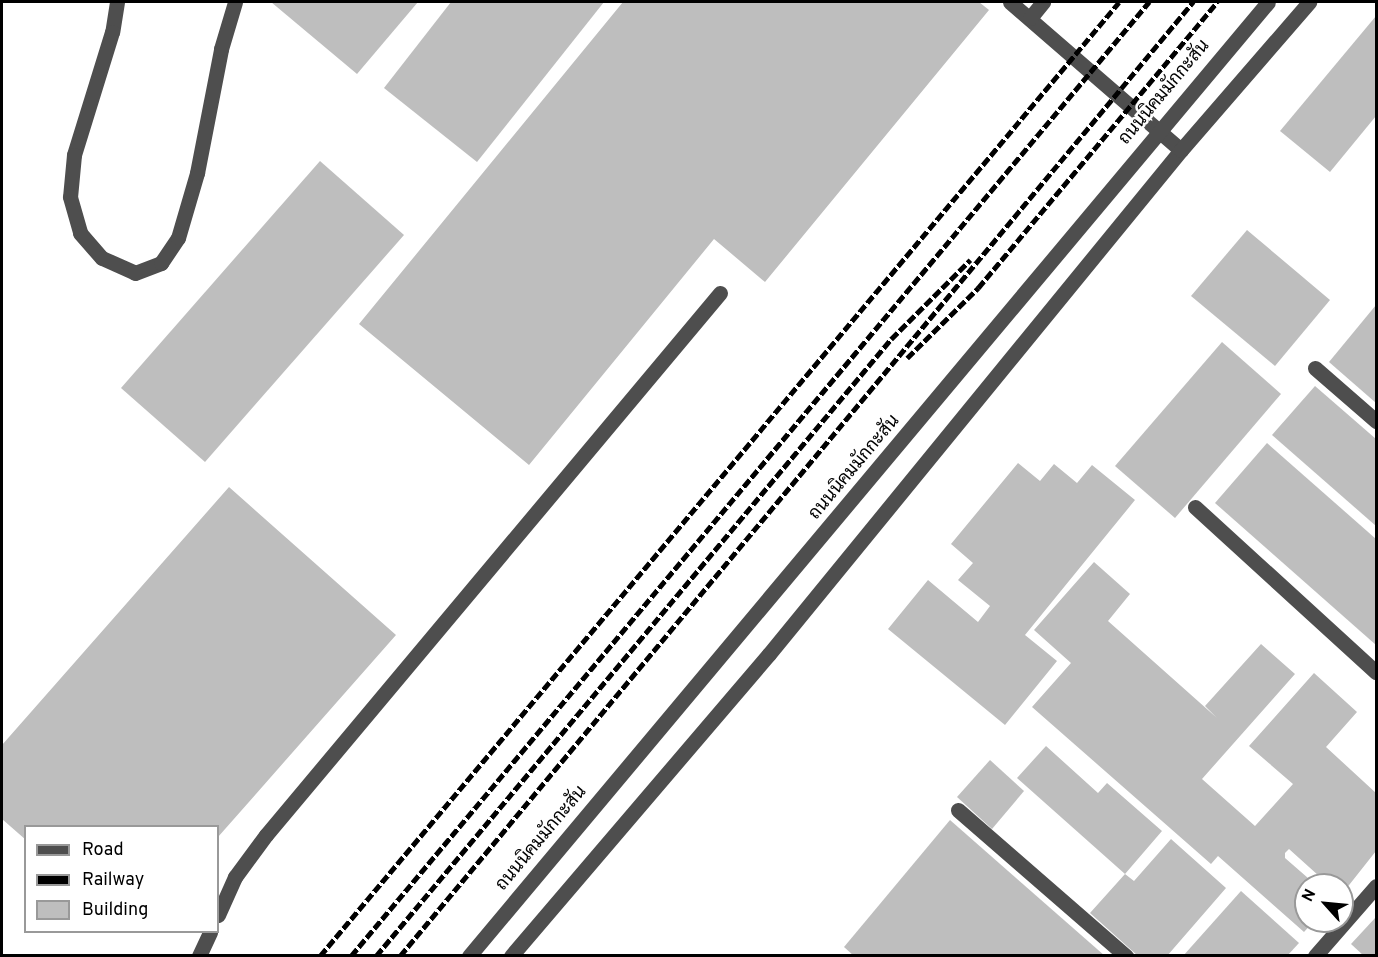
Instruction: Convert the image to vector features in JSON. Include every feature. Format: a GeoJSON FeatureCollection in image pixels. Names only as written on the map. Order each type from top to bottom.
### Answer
{"type":"FeatureCollection","features":[{"type":"Feature","properties":{"kind":"street"},"geometry":{"type":"LineString","coordinates":[[117,2],[112,32],[74,155],[70,196],[80,233],[102,258],[135,273],[161,263],[178,238],[197,174],[221,49],[235,2]]}},
{"type":"Feature","properties":{"kind":"street"},"geometry":{"type":"LineString","coordinates":[[1010,2],[1181,150]]}},
{"type":"Feature","properties":{"kind":"street"},"geometry":{"type":"LineString","coordinates":[[1030,18],[1043,2]]}},
{"type":"Feature","properties":{"kind":"street","name":"ถนนนิคมมักกะสัน"},"geometry":{"type":"LineString","coordinates":[[469,956],[1268,2]]}},
{"type":"Feature","properties":{"kind":"street"},"geometry":{"type":"LineString","coordinates":[[511,956],[769,654],[1181,150],[1309,2]]}},
{"type":"Feature","properties":{"kind":"street"},"geometry":{"type":"LineString","coordinates":[[219,913],[235,877],[266,835],[720,292]]}},
{"type":"Feature","properties":{"kind":"street"},"geometry":{"type":"LineString","coordinates":[[1315,368],[1377,421]]}},
{"type":"Feature","properties":{"kind":"street"},"geometry":{"type":"LineString","coordinates":[[1195,507],[1377,672]]}},
{"type":"Feature","properties":{"kind":"street"},"geometry":{"type":"LineString","coordinates":[[958,810],[1126,956]]}},
{"type":"Feature","properties":{"kind":"street"},"geometry":{"type":"LineString","coordinates":[[1315,956],[1377,886]]}},
{"type":"Feature","properties":{"kind":"street"},"geometry":{"type":"LineString","coordinates":[[199,956],[210,933]]}},
{"type":"Feature","properties":{"kind":"building"},"geometry":{"type":"Polygon","coordinates":[[[271,2],[418,2],[357,74],[271,2]]]}},
{"type":"Feature","properties":{"kind":"building"},"geometry":{"type":"Polygon","coordinates":[[[451,2],[604,2],[477,162],[384,88],[451,2]]]}},
{"type":"Feature","properties":{"kind":"building"},"geometry":{"type":"Polygon","coordinates":[[[623,2],[979,2],[989,10],[765,282],[714,239],[529,465],[359,324],[623,2]]]}},
{"type":"Feature","properties":{"kind":"building"},"geometry":{"type":"Polygon","coordinates":[[[1376,16],[1376,116],[1330,172],[1280,131],[1376,16]]]}},
{"type":"Feature","properties":{"kind":"building"},"geometry":{"type":"Polygon","coordinates":[[[320,161],[404,235],[205,462],[121,388],[320,161]]]}},
{"type":"Feature","properties":{"kind":"building"},"geometry":{"type":"Polygon","coordinates":[[[1247,230],[1330,300],[1275,366],[1191,296],[1247,230]]]}},
{"type":"Feature","properties":{"kind":"building"},"geometry":{"type":"Polygon","coordinates":[[[1376,305],[1376,403],[1329,362],[1376,305]]]}},
{"type":"Feature","properties":{"kind":"building"},"geometry":{"type":"Polygon","coordinates":[[[1222,342],[1281,394],[1175,518],[1115,466],[1222,342]]]}},
{"type":"Feature","properties":{"kind":"building"},"geometry":{"type":"Polygon","coordinates":[[[1315,386],[1376,439],[1376,526],[1272,435],[1315,386]]]}},
{"type":"Feature","properties":{"kind":"building"},"geometry":{"type":"Polygon","coordinates":[[[1267,443],[1376,539],[1376,645],[1215,503],[1267,443]]]}},
{"type":"Feature","properties":{"kind":"building"},"geometry":{"type":"Polygon","coordinates":[[[1018,463],[1040,481],[1054,464],[1077,483],[1092,465],[1135,500],[1025,635],[1057,661],[1005,725],[888,629],[928,580],[978,622],[990,606],[958,580],[973,563],[951,544],[1018,463]]]}},
{"type":"Feature","properties":{"kind":"building"},"geometry":{"type":"Polygon","coordinates":[[[229,487],[396,635],[219,836],[219,825],[24,825],[24,838],[2,819],[2,745],[229,487]]]}},
{"type":"Feature","properties":{"kind":"building"},"geometry":{"type":"Polygon","coordinates":[[[1094,562],[1130,594],[1108,621],[1217,718],[1205,706],[1261,644],[1295,674],[1202,779],[1255,826],[1293,784],[1249,746],[1314,673],[1357,712],[1326,747],[1376,793],[1376,851],[1354,879],[1354,873],[1316,873],[1289,849],[1285,853],[1285,858],[1302,873],[1294,873],[1294,923],[1218,856],[1211,864],[1032,707],[1071,663],[1034,630],[1094,562]]]}},
{"type":"Feature","properties":{"kind":"building"},"geometry":{"type":"Polygon","coordinates":[[[1046,746],[1098,793],[1107,783],[1162,831],[1125,874],[1017,778],[1046,746]]]}},
{"type":"Feature","properties":{"kind":"building"},"geometry":{"type":"Polygon","coordinates":[[[990,760],[1024,791],[992,829],[957,797],[990,760]]]}},
{"type":"Feature","properties":{"kind":"building"},"geometry":{"type":"Polygon","coordinates":[[[950,820],[1105,956],[854,956],[844,947],[950,820]]]}},
{"type":"Feature","properties":{"kind":"building"},"geometry":{"type":"Polygon","coordinates":[[[1171,839],[1226,888],[1167,956],[1138,956],[1090,913],[1125,874],[1134,881],[1171,839]]]}},
{"type":"Feature","properties":{"kind":"building"},"geometry":{"type":"Polygon","coordinates":[[[1241,891],[1299,943],[1287,956],[1183,956],[1241,891]]]}},
{"type":"Feature","properties":{"kind":"building"},"geometry":{"type":"Polygon","coordinates":[[[1376,917],[1376,956],[1364,956],[1351,944],[1376,917]]]}},
{"type":"Feature","properties":{"kind":"railway"},"geometry":{"type":"LineString","coordinates":[[320,956],[1119,2]]}},
{"type":"Feature","properties":{"kind":"railway"},"geometry":{"type":"LineString","coordinates":[[351,956],[1149,2]]}},
{"type":"Feature","properties":{"kind":"railway"},"geometry":{"type":"LineString","coordinates":[[400,956],[1193,2]]}},
{"type":"Feature","properties":{"kind":"railway"},"geometry":{"type":"LineString","coordinates":[[907,358],[978,288],[1217,2]]}},
{"type":"Feature","properties":{"kind":"railway"},"geometry":{"type":"LineString","coordinates":[[376,956],[891,339],[970,260]]}}]}
